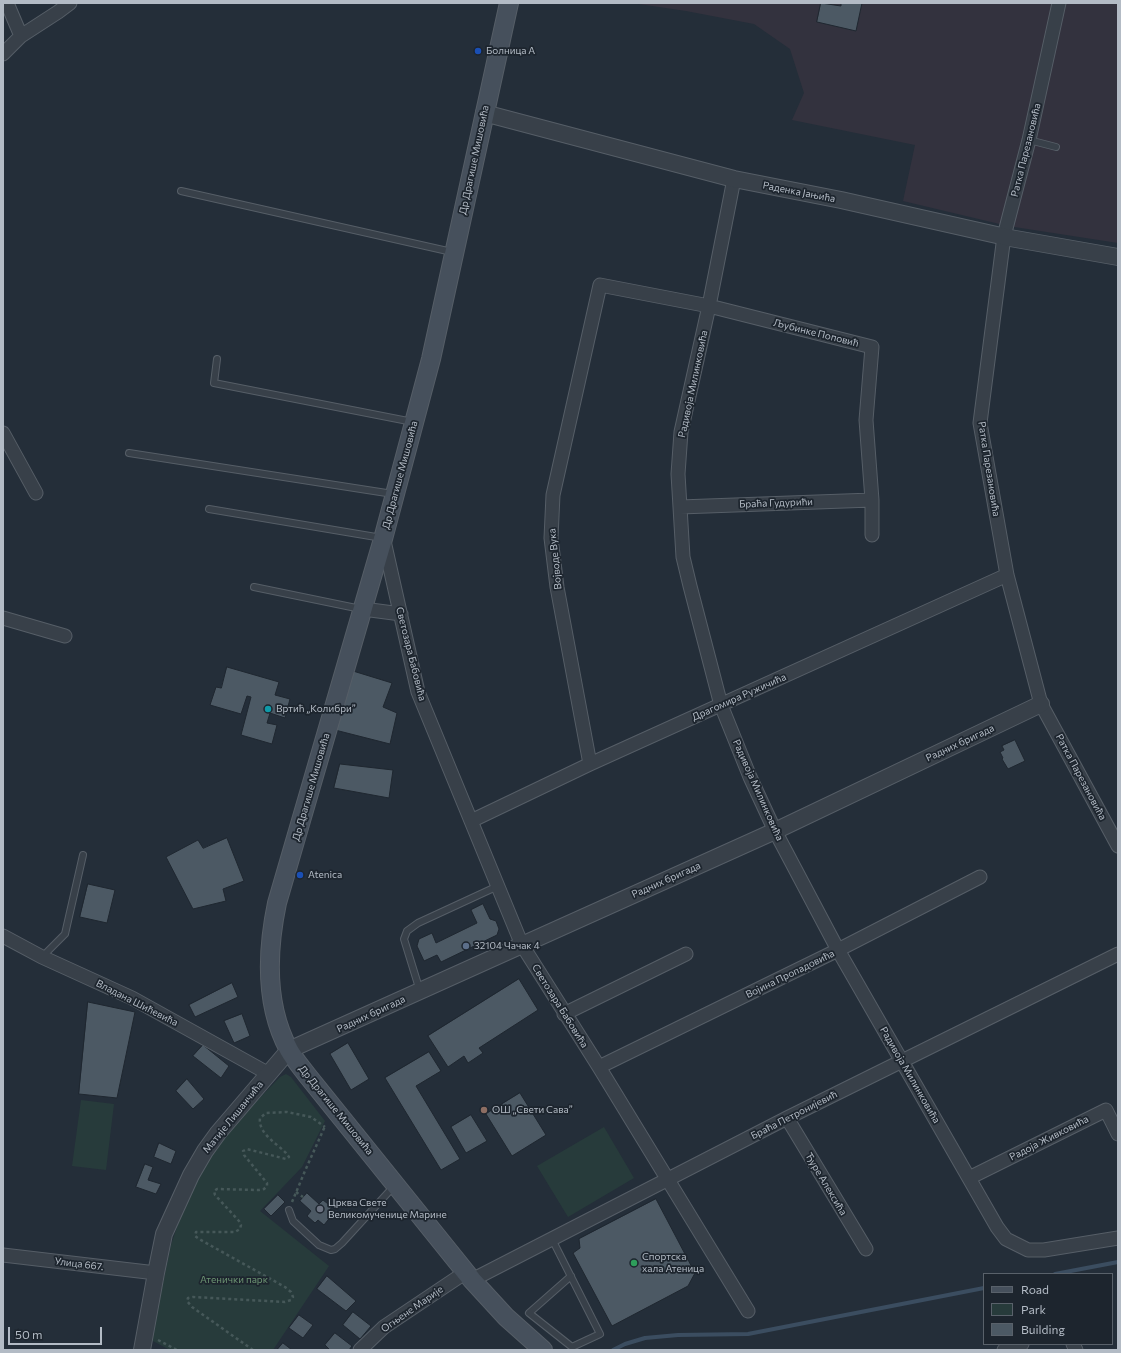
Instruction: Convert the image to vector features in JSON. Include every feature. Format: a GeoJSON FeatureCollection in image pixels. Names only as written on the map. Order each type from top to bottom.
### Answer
{"type":"FeatureCollection","features":[{"type":"Feature","properties":{"kind":"main road","name":"Др Драгише Мишовића"},"geometry":{"type":"LineString","coordinates":[[508,3],[431,359],[383,539],[277,903],[273,922],[270,951],[271,986],[277,1016],[289,1050],[311,1080],[469,1276],[506,1317],[543,1350]]}},
{"type":"Feature","properties":{"kind":"street"},"geometry":{"type":"LineString","coordinates":[[7,3],[21,36]]}},
{"type":"Feature","properties":{"kind":"street"},"geometry":{"type":"LineString","coordinates":[[3,54],[21,36],[70,3]]}},
{"type":"Feature","properties":{"kind":"street","name":"Ратка Парезановића"},"geometry":{"type":"LineString","coordinates":[[1059,3],[1029,140],[1004,236],[980,422],[1008,575],[1041,704],[1118,846]]}},
{"type":"Feature","properties":{"kind":"street","name":"Раденка Јањића"},"geometry":{"type":"LineString","coordinates":[[484,113],[734,179],[841,200],[1004,236],[1118,257]]}},
{"type":"Feature","properties":{"kind":"street","name":"Радивоја Милинковића"},"geometry":{"type":"LineString","coordinates":[[734,179],[709,306],[681,432],[678,474],[683,557],[721,705],[750,777],[775,831],[838,950],[997,1227],[1006,1239],[1028,1250],[1044,1250],[1118,1238]]}},
{"type":"Feature","properties":{"kind":"street","name":"Љубинке Поповић"},"geometry":{"type":"LineString","coordinates":[[600,285],[709,306],[872,347],[866,420],[872,500],[872,535]]}},
{"type":"Feature","properties":{"kind":"street","name":"Војводе Вука"},"geometry":{"type":"LineString","coordinates":[[590,764],[557,587],[551,538],[553,495],[600,285]]}},
{"type":"Feature","properties":{"kind":"street"},"geometry":{"type":"LineString","coordinates":[[3,433],[36,493]]}},
{"type":"Feature","properties":{"kind":"street","name":"Браћа Гудурићи"},"geometry":{"type":"LineString","coordinates":[[680,506],[872,500]]}},
{"type":"Feature","properties":{"kind":"street","name":"Светозара Бабовића"},"geometry":{"type":"LineString","coordinates":[[383,539],[418,692],[522,945],[564,1014],[599,1067],[748,1311]]}},
{"type":"Feature","properties":{"kind":"street","name":"Драгомира Ружичића"},"geometry":{"type":"LineString","coordinates":[[471,820],[590,764],[1008,575]]}},
{"type":"Feature","properties":{"kind":"street"},"geometry":{"type":"LineString","coordinates":[[363,609],[401,614]]}},
{"type":"Feature","properties":{"kind":"street"},"geometry":{"type":"LineString","coordinates":[[3,618],[65,636]]}},
{"type":"Feature","properties":{"kind":"street","name":"Радних бригада"},"geometry":{"type":"LineString","coordinates":[[289,1050],[775,831],[1041,704]]}},
{"type":"Feature","properties":{"kind":"street","name":"Војина Пропадовића"},"geometry":{"type":"LineString","coordinates":[[599,1067],[838,950],[980,877]]}},
{"type":"Feature","properties":{"kind":"street","name":"Владана Шићевића"},"geometry":{"type":"LineString","coordinates":[[3,936],[42,957],[132,998],[268,1074]]}},
{"type":"Feature","properties":{"kind":"street"},"geometry":{"type":"LineString","coordinates":[[564,1014],[686,954]]}},
{"type":"Feature","properties":{"kind":"street","name":"Браћа Петронијевић"},"geometry":{"type":"LineString","coordinates":[[469,1276],[552,1239],[787,1118],[1118,954]]}},
{"type":"Feature","properties":{"kind":"street","name":"Матије Лишанчића"},"geometry":{"type":"LineString","coordinates":[[142,1350],[164,1234],[191,1175],[205,1150],[289,1050]]}},
{"type":"Feature","properties":{"kind":"street","name":"Радоја Живковића"},"geometry":{"type":"LineString","coordinates":[[969,1178],[1106,1110],[1118,1134]]}},
{"type":"Feature","properties":{"kind":"street","name":"Ђуре Алексића"},"geometry":{"type":"LineString","coordinates":[[787,1118],[866,1249]]}},
{"type":"Feature","properties":{"kind":"street","name":"Улица 667."},"geometry":{"type":"LineString","coordinates":[[3,1255],[156,1273]]}},
{"type":"Feature","properties":{"kind":"street","name":"Огњене Марије"},"geometry":{"type":"LineString","coordinates":[[360,1350],[384,1327],[469,1276]]}},
{"type":"Feature","properties":{"kind":"street"},"geometry":{"type":"LineString","coordinates":[[1004,1350],[1019,1345]]}},
{"type":"Feature","properties":{"kind":"lane"},"geometry":{"type":"LineString","coordinates":[[1029,140],[1056,147]]}},
{"type":"Feature","properties":{"kind":"lane"},"geometry":{"type":"LineString","coordinates":[[181,191],[454,252]]}},
{"type":"Feature","properties":{"kind":"lane"},"geometry":{"type":"LineString","coordinates":[[217,359],[214,383],[414,422]]}},
{"type":"Feature","properties":{"kind":"lane"},"geometry":{"type":"LineString","coordinates":[[129,453],[395,494]]}},
{"type":"Feature","properties":{"kind":"lane"},"geometry":{"type":"LineString","coordinates":[[209,509],[383,539]]}},
{"type":"Feature","properties":{"kind":"lane"},"geometry":{"type":"LineString","coordinates":[[254,587],[363,609]]}},
{"type":"Feature","properties":{"kind":"lane"},"geometry":{"type":"LineString","coordinates":[[42,957],[65,934],[83,855]]}},
{"type":"Feature","properties":{"kind":"lane"},"geometry":{"type":"LineString","coordinates":[[420,991],[404,939],[407,931],[418,923],[498,886]]}},
{"type":"Feature","properties":{"kind":"lane"},"geometry":{"type":"LineString","coordinates":[[289,1210],[293,1221],[319,1244],[331,1250],[335,1249],[342,1243],[396,1184]]}},
{"type":"Feature","properties":{"kind":"lane"},"geometry":{"type":"LineString","coordinates":[[552,1239],[571,1276],[600,1334],[572,1347],[529,1314],[571,1276]]}},
{"type":"Feature","properties":{"kind":"path"},"geometry":{"type":"LineString","coordinates":[[253,1350],[192,1307],[187,1301],[188,1298],[193,1297],[285,1302],[294,1297],[285,1287],[196,1236],[196,1232],[235,1232],[240,1229],[241,1225],[239,1221],[215,1196],[214,1191],[217,1189],[259,1190],[264,1189],[267,1186],[244,1155],[243,1151],[246,1149],[286,1159],[289,1157],[261,1129],[259,1123],[260,1118],[266,1113],[287,1112],[311,1117],[325,1127],[289,1210]]}},
{"type":"Feature","properties":{"kind":"path"},"geometry":{"type":"LineString","coordinates":[[296,1192],[303,1197]]}},
{"type":"Feature","properties":{"kind":"path"},"geometry":{"type":"LineString","coordinates":[[145,1334],[177,1350]]}},
{"type":"Feature","properties":{"kind":"shaded area"},"geometry":{"type":"Polygon","coordinates":[[[632,3],[1118,3],[1118,243],[1008,226],[903,201],[915,145],[792,120],[804,93],[790,49],[754,24],[686,11],[632,3]]]}},
{"type":"Feature","properties":{"kind":"green space","name":"Атенички парк"},"geometry":{"type":"Polygon","coordinates":[[[286,1074],[291,1077],[325,1121],[302,1167],[260,1211],[329,1266],[273,1350],[170,1350],[151,1340],[171,1245],[187,1197],[217,1142],[280,1077],[286,1074]]]}},
{"type":"Feature","properties":{"kind":"green space"},"geometry":{"type":"Polygon","coordinates":[[[81,1100],[114,1104],[106,1170],[72,1166],[81,1100]]]}},
{"type":"Feature","properties":{"kind":"green space"},"geometry":{"type":"Polygon","coordinates":[[[604,1127],[634,1178],[568,1217],[537,1166],[604,1127]]]}},
{"type":"Feature","properties":{"kind":"building"},"geometry":{"type":"Polygon","coordinates":[[[821,3],[841,6],[841,3],[862,3],[856,31],[817,22],[821,3]]]}},
{"type":"Feature","properties":{"kind":"building","name":"Вртић „Колибри”"},"geometry":{"type":"Polygon","coordinates":[[[227,667],[279,682],[275,695],[290,699],[285,718],[270,713],[267,723],[277,725],[272,744],[241,735],[251,697],[247,696],[241,714],[210,705],[216,687],[221,688],[227,667]]]}},
{"type":"Feature","properties":{"kind":"building"},"geometry":{"type":"Polygon","coordinates":[[[353,671],[392,683],[383,707],[397,713],[390,744],[335,730],[353,671]]]}},
{"type":"Feature","properties":{"kind":"building"},"geometry":{"type":"Polygon","coordinates":[[[1015,740],[1025,761],[1008,769],[1000,752],[1004,750],[1002,746],[1015,740]]]}},
{"type":"Feature","properties":{"kind":"building"},"geometry":{"type":"Polygon","coordinates":[[[340,764],[393,770],[389,798],[334,788],[340,764]]]}},
{"type":"Feature","properties":{"kind":"building"},"geometry":{"type":"Polygon","coordinates":[[[227,838],[244,881],[223,889],[226,901],[193,909],[166,857],[198,840],[203,848],[227,838]]]}},
{"type":"Feature","properties":{"kind":"building"},"geometry":{"type":"Polygon","coordinates":[[[88,884],[115,890],[107,923],[80,917],[88,884]]]}},
{"type":"Feature","properties":{"kind":"building"},"geometry":{"type":"Polygon","coordinates":[[[483,904],[490,919],[496,921],[499,929],[497,935],[441,962],[437,955],[424,961],[417,946],[419,939],[432,933],[436,943],[477,923],[471,910],[483,904]]]}},
{"type":"Feature","properties":{"kind":"building"},"geometry":{"type":"Polygon","coordinates":[[[519,979],[538,1010],[479,1048],[483,1053],[468,1063],[464,1056],[448,1067],[428,1036],[519,979]]]}},
{"type":"Feature","properties":{"kind":"building"},"geometry":{"type":"Polygon","coordinates":[[[232,983],[238,997],[195,1017],[189,1005],[232,983]]]}},
{"type":"Feature","properties":{"kind":"building"},"geometry":{"type":"Polygon","coordinates":[[[88,1002],[135,1012],[117,1098],[79,1094],[88,1002]]]}},
{"type":"Feature","properties":{"kind":"building"},"geometry":{"type":"Polygon","coordinates":[[[242,1014],[250,1036],[234,1043],[224,1021],[242,1014]]]}},
{"type":"Feature","properties":{"kind":"building"},"geometry":{"type":"Polygon","coordinates":[[[348,1043],[369,1079],[351,1090],[330,1054],[348,1043]]]}},
{"type":"Feature","properties":{"kind":"building"},"geometry":{"type":"Polygon","coordinates":[[[203,1045],[229,1066],[221,1078],[193,1056],[203,1045]]]}},
{"type":"Feature","properties":{"kind":"building"},"geometry":{"type":"Polygon","coordinates":[[[429,1052],[441,1071],[416,1086],[460,1159],[441,1170],[385,1078],[429,1052]]]}},
{"type":"Feature","properties":{"kind":"building"},"geometry":{"type":"Polygon","coordinates":[[[187,1079],[204,1099],[193,1109],[176,1091],[187,1079]]]}},
{"type":"Feature","properties":{"kind":"building"},"geometry":{"type":"Polygon","coordinates":[[[520,1093],[546,1135],[512,1156],[486,1114],[520,1093]]]}},
{"type":"Feature","properties":{"kind":"building"},"geometry":{"type":"Polygon","coordinates":[[[471,1115],[487,1141],[466,1153],[451,1127],[471,1115]]]}},
{"type":"Feature","properties":{"kind":"building"},"geometry":{"type":"Polygon","coordinates":[[[159,1143],[176,1151],[171,1164],[154,1157],[159,1143]]]}},
{"type":"Feature","properties":{"kind":"building"},"geometry":{"type":"Polygon","coordinates":[[[145,1164],[153,1167],[148,1180],[161,1184],[156,1194],[136,1187],[145,1164]]]}},
{"type":"Feature","properties":{"kind":"building","name":"Црква Свете Великомученице Марине"},"geometry":{"type":"Polygon","coordinates":[[[307,1193],[319,1204],[323,1200],[332,1207],[328,1212],[332,1215],[324,1225],[318,1220],[315,1223],[307,1216],[311,1211],[300,1201],[307,1193]]]}},
{"type":"Feature","properties":{"kind":"building"},"geometry":{"type":"Polygon","coordinates":[[[278,1195],[285,1202],[271,1216],[264,1209],[278,1195]]]}},
{"type":"Feature","properties":{"kind":"building","name":"Спортска хала Атеница"},"geometry":{"type":"Polygon","coordinates":[[[656,1199],[695,1273],[688,1286],[612,1326],[573,1253],[580,1248],[579,1239],[656,1199]]]}},
{"type":"Feature","properties":{"kind":"building"},"geometry":{"type":"Polygon","coordinates":[[[327,1276],[356,1301],[346,1311],[317,1289],[327,1276]]]}},
{"type":"Feature","properties":{"kind":"building"},"geometry":{"type":"Polygon","coordinates":[[[353,1312],[371,1326],[360,1339],[343,1325],[353,1312]]]}},
{"type":"Feature","properties":{"kind":"building"},"geometry":{"type":"Polygon","coordinates":[[[299,1315],[313,1325],[303,1338],[289,1328],[299,1315]]]}},
{"type":"Feature","properties":{"kind":"building"},"geometry":{"type":"Polygon","coordinates":[[[335,1333],[352,1346],[349,1350],[330,1350],[325,1345],[335,1333]]]}},
{"type":"Feature","properties":{"kind":"building"},"geometry":{"type":"Polygon","coordinates":[[[283,1343],[292,1350],[277,1350],[283,1343]]]}},
{"type":"Feature","properties":{"kind":"waterway"},"geometry":{"type":"LineString","coordinates":[[1060,1273],[1118,1262]]}},
{"type":"Feature","properties":{"kind":"waterway"},"geometry":{"type":"LineString","coordinates":[[613,1350],[625,1344],[645,1338],[678,1335],[748,1334],[983,1288]]}},
{"type":"Feature","properties":{"kind":"place","name":"Болница А"},"geometry":{"type":"Point","coordinates":[478,51]}},
{"type":"Feature","properties":{"kind":"place","name":"Вртић „Колибри”"},"geometry":{"type":"Point","coordinates":[268,709]}},
{"type":"Feature","properties":{"kind":"place","name":"Atenica"},"geometry":{"type":"Point","coordinates":[300,875]}},
{"type":"Feature","properties":{"kind":"place","name":"32104 Чачак 4"},"geometry":{"type":"Point","coordinates":[466,946]}},
{"type":"Feature","properties":{"kind":"place","name":"ОШ „Свети Сава”"},"geometry":{"type":"Point","coordinates":[484,1110]}},
{"type":"Feature","properties":{"kind":"place","name":"Црква Свете Великомученице Марине"},"geometry":{"type":"Point","coordinates":[320,1209]}},
{"type":"Feature","properties":{"kind":"place","name":"Спортска хала Атеница"},"geometry":{"type":"Point","coordinates":[634,1263]}}]}
